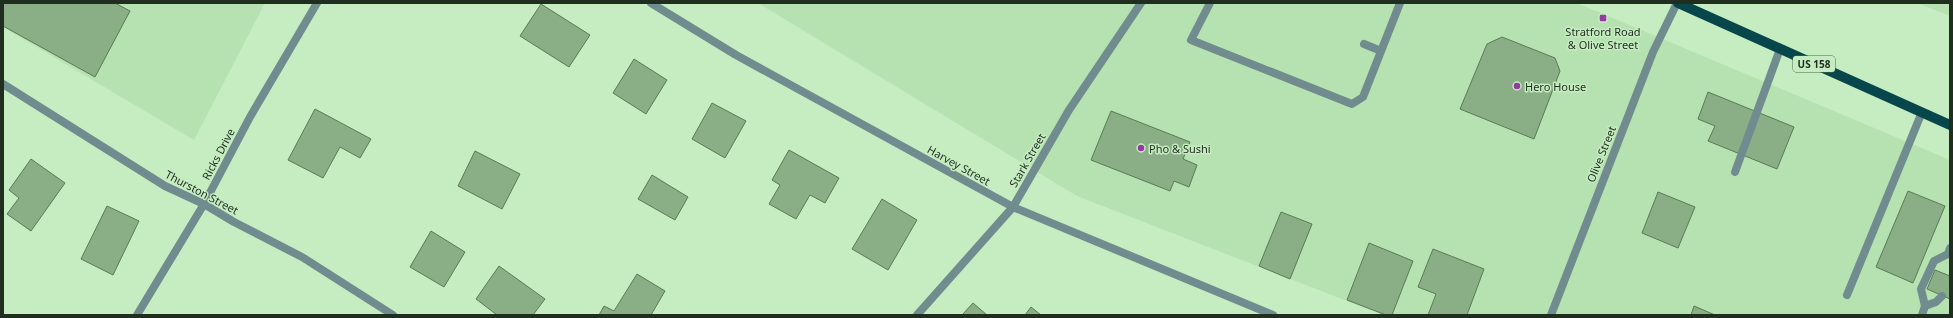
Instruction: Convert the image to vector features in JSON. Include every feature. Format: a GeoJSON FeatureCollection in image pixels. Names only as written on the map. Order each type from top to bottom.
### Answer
{"type":"FeatureCollection","features":[{"type":"Feature","properties":{"kind":"main road","name":"US 158"},"geometry":{"type":"LineString","coordinates":[[1678,3],[1950,125]]}},
{"type":"Feature","properties":{"kind":"street","name":"Ricks Drive"},"geometry":{"type":"LineString","coordinates":[[137,315],[204,204],[250,117],[317,3]]}},
{"type":"Feature","properties":{"kind":"street","name":"Harvey Street"},"geometry":{"type":"LineString","coordinates":[[651,3],[736,54],[1013,207],[1272,315]]}},
{"type":"Feature","properties":{"kind":"street","name":"Stark Street"},"geometry":{"type":"LineString","coordinates":[[917,315],[1013,207],[1069,110],[1141,3]]}},
{"type":"Feature","properties":{"kind":"street"},"geometry":{"type":"LineString","coordinates":[[1210,3],[1191,40],[1352,104],[1364,97],[1400,3]]}},
{"type":"Feature","properties":{"kind":"street","name":"Olive Street"},"geometry":{"type":"LineString","coordinates":[[1551,315],[1653,52],[1678,3]]}},
{"type":"Feature","properties":{"kind":"street"},"geometry":{"type":"LineString","coordinates":[[1364,44],[1381,51]]}},
{"type":"Feature","properties":{"kind":"street"},"geometry":{"type":"LineString","coordinates":[[1735,172],[1780,49]]}},
{"type":"Feature","properties":{"kind":"street","name":"Thurston Street"},"geometry":{"type":"LineString","coordinates":[[3,84],[165,186],[204,204],[234,222],[302,257],[393,315]]}},
{"type":"Feature","properties":{"kind":"street"},"geometry":{"type":"LineString","coordinates":[[1847,295],[1922,112]]}},
{"type":"Feature","properties":{"kind":"street"},"geometry":{"type":"LineString","coordinates":[[1922,315],[1925,306],[1920,289],[1934,260],[1949,253]]}},
{"type":"Feature","properties":{"kind":"street"},"geometry":{"type":"LineString","coordinates":[[1925,306],[1936,302],[1942,296]]}},
{"type":"Feature","properties":{"kind":"shaded area"},"geometry":{"type":"Polygon","coordinates":[[[3,3],[265,3],[194,140],[3,27],[3,3]]]}},
{"type":"Feature","properties":{"kind":"shaded area"},"geometry":{"type":"Polygon","coordinates":[[[758,3],[1577,3],[1950,160],[1950,315],[1383,315],[1077,196],[758,3]]]}},
{"type":"Feature","properties":{"kind":"shaded area"},"geometry":{"type":"Polygon","coordinates":[[[1917,3],[1950,3],[1950,16],[1917,3]]]}},
{"type":"Feature","properties":{"kind":"building"},"geometry":{"type":"Polygon","coordinates":[[[3,3],[115,3],[130,11],[95,77],[3,26],[3,3]]]}},
{"type":"Feature","properties":{"kind":"building"},"geometry":{"type":"Polygon","coordinates":[[[541,4],[590,35],[569,67],[520,36],[541,4]]]}},
{"type":"Feature","properties":{"kind":"building"},"geometry":{"type":"Polygon","coordinates":[[[1502,37],[1555,58],[1560,71],[1534,139],[1460,109],[1487,44],[1502,37]]]}},
{"type":"Feature","properties":{"kind":"building"},"geometry":{"type":"Polygon","coordinates":[[[634,59],[667,80],[646,114],[613,93],[634,59]]]}},
{"type":"Feature","properties":{"kind":"building"},"geometry":{"type":"Polygon","coordinates":[[[1708,92],[1794,127],[1777,169],[1708,141],[1715,126],[1698,119],[1708,92]]]}},
{"type":"Feature","properties":{"kind":"building"},"geometry":{"type":"Polygon","coordinates":[[[712,103],[746,121],[725,158],[692,139],[712,103]]]}},
{"type":"Feature","properties":{"kind":"building"},"geometry":{"type":"Polygon","coordinates":[[[315,109],[371,139],[360,158],[340,147],[323,178],[288,160],[315,109]]]}},
{"type":"Feature","properties":{"kind":"building"},"geometry":{"type":"Polygon","coordinates":[[[1111,111],[1190,142],[1183,159],[1197,165],[1189,187],[1174,181],[1170,191],[1091,160],[1111,111]]]}},
{"type":"Feature","properties":{"kind":"building"},"geometry":{"type":"Polygon","coordinates":[[[789,150],[839,178],[825,203],[810,195],[796,219],[769,204],[780,185],[772,180],[789,150]]]}},
{"type":"Feature","properties":{"kind":"building"},"geometry":{"type":"Polygon","coordinates":[[[475,151],[520,174],[502,209],[458,186],[475,151]]]}},
{"type":"Feature","properties":{"kind":"building"},"geometry":{"type":"Polygon","coordinates":[[[31,159],[65,183],[31,231],[7,214],[19,198],[9,190],[31,159]]]}},
{"type":"Feature","properties":{"kind":"building"},"geometry":{"type":"Polygon","coordinates":[[[652,175],[688,197],[675,220],[638,199],[652,175]]]}},
{"type":"Feature","properties":{"kind":"building"},"geometry":{"type":"Polygon","coordinates":[[[1908,191],[1945,206],[1913,283],[1876,267],[1908,191]]]}},
{"type":"Feature","properties":{"kind":"building"},"geometry":{"type":"Polygon","coordinates":[[[1658,192],[1695,207],[1678,248],[1642,233],[1658,192]]]}},
{"type":"Feature","properties":{"kind":"building"},"geometry":{"type":"Polygon","coordinates":[[[882,199],[917,220],[888,270],[852,249],[882,199]]]}},
{"type":"Feature","properties":{"kind":"building"},"geometry":{"type":"Polygon","coordinates":[[[107,206],[139,221],[113,275],[81,259],[107,206]]]}},
{"type":"Feature","properties":{"kind":"building"},"geometry":{"type":"Polygon","coordinates":[[[1281,212],[1312,224],[1290,279],[1259,266],[1281,212]]]}},
{"type":"Feature","properties":{"kind":"building"},"geometry":{"type":"Polygon","coordinates":[[[431,231],[465,252],[444,287],[410,267],[431,231]]]}},
{"type":"Feature","properties":{"kind":"building"},"geometry":{"type":"Polygon","coordinates":[[[1369,243],[1413,261],[1392,315],[1386,315],[1347,300],[1369,243]]]}},
{"type":"Feature","properties":{"kind":"building"},"geometry":{"type":"Polygon","coordinates":[[[1433,249],[1484,269],[1467,315],[1428,315],[1436,294],[1418,287],[1433,249]]]}},
{"type":"Feature","properties":{"kind":"building"},"geometry":{"type":"Polygon","coordinates":[[[499,266],[545,299],[533,315],[497,315],[476,299],[499,266]]]}},
{"type":"Feature","properties":{"kind":"building"},"geometry":{"type":"Polygon","coordinates":[[[1935,270],[1950,276],[1950,299],[1927,289],[1935,270]]]}},
{"type":"Feature","properties":{"kind":"building"},"geometry":{"type":"Polygon","coordinates":[[[637,274],[665,291],[651,315],[599,315],[604,306],[614,311],[637,274]]]}},
{"type":"Feature","properties":{"kind":"building"},"geometry":{"type":"Polygon","coordinates":[[[973,303],[987,315],[962,315],[973,303]]]}},
{"type":"Feature","properties":{"kind":"building"},"geometry":{"type":"Polygon","coordinates":[[[1694,306],[1715,315],[1691,315],[1694,306]]]}},
{"type":"Feature","properties":{"kind":"building"},"geometry":{"type":"Polygon","coordinates":[[[1031,307],[1041,315],[1025,315],[1031,307]]]}},
{"type":"Feature","properties":{"kind":"place","name":"Stratford Road & Olive Street"},"geometry":{"type":"Point","coordinates":[1603,18]}},
{"type":"Feature","properties":{"kind":"place","name":"Hero House"},"geometry":{"type":"Point","coordinates":[1517,86]}},
{"type":"Feature","properties":{"kind":"place","name":"Pho & Sushi"},"geometry":{"type":"Point","coordinates":[1141,148]}}]}
